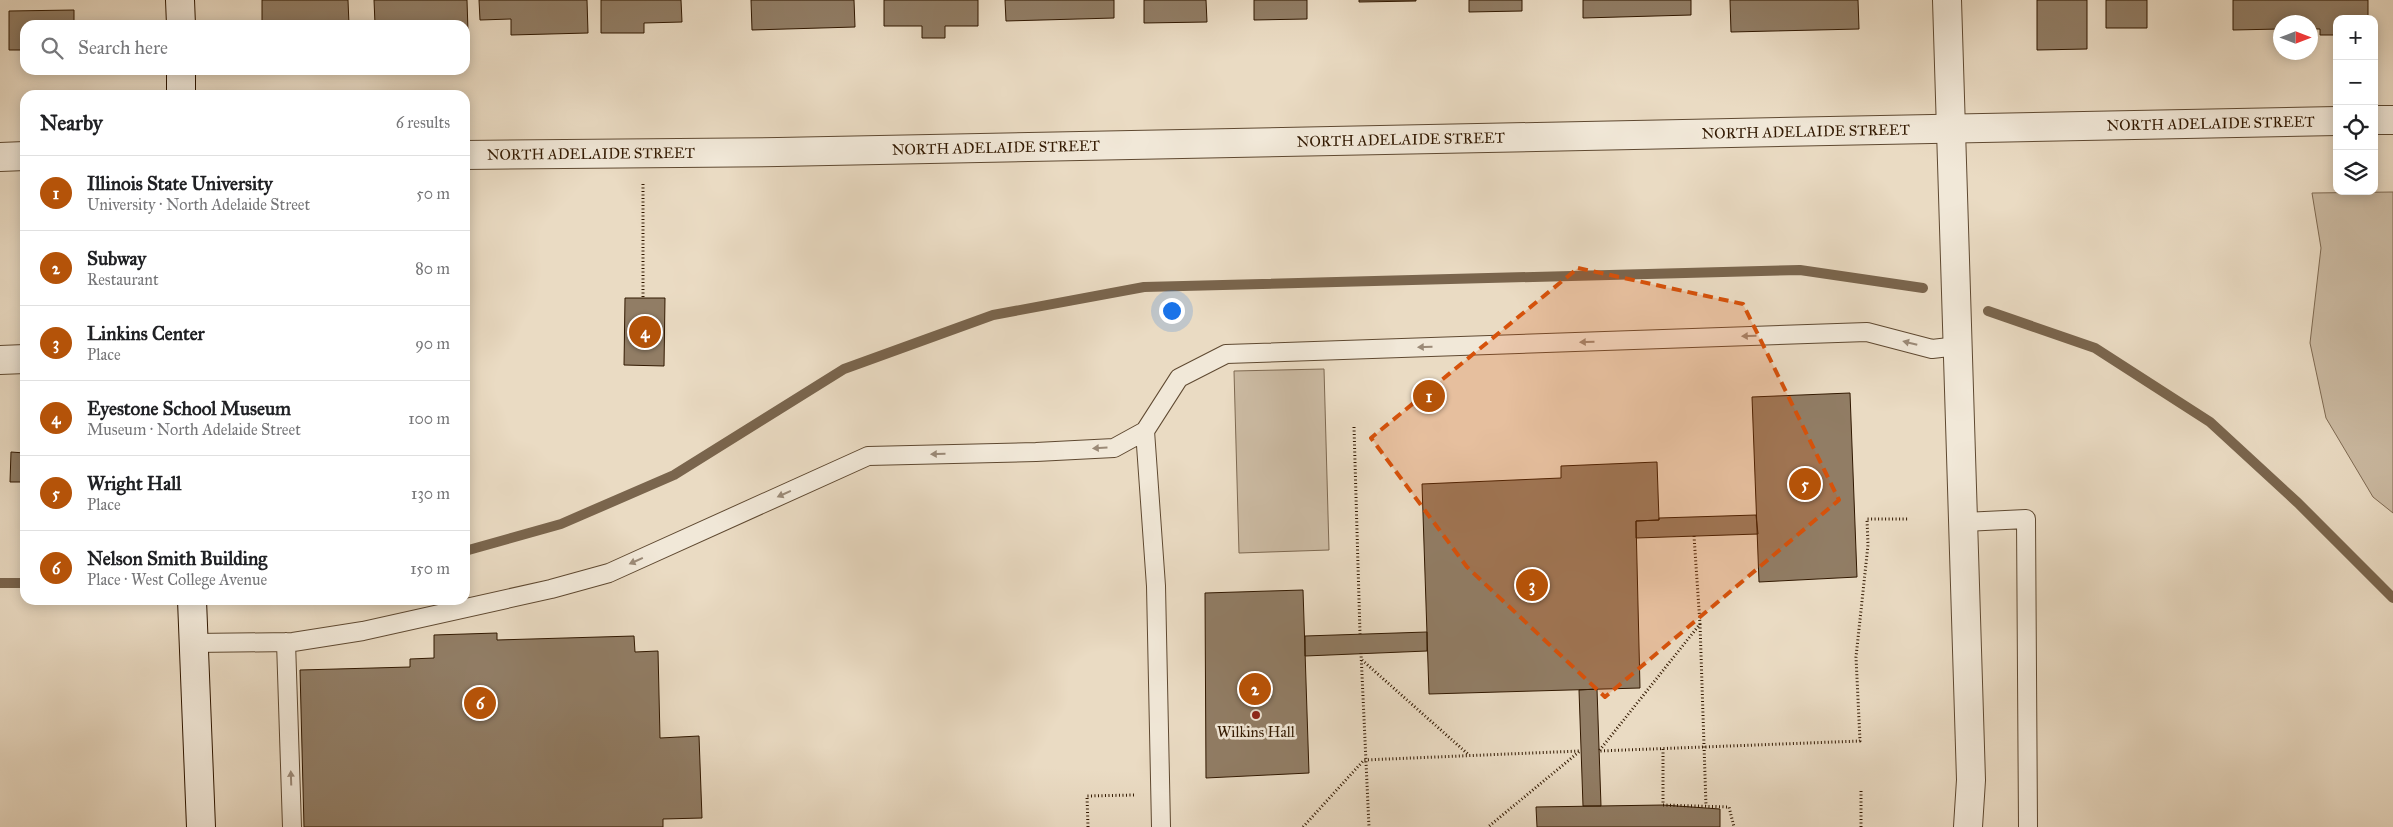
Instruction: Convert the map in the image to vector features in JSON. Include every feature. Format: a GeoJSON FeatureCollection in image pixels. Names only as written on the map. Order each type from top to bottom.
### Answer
{"type":"FeatureCollection","features":[{"type":"Feature","properties":{"kind":"street"},"geometry":{"type":"LineString","coordinates":[[180,0],[180,20]]}},
{"type":"Feature","properties":{"kind":"street"},"geometry":{"type":"LineString","coordinates":[[1947,0],[1971,780],[1968,827]]}},
{"type":"Feature","properties":{"kind":"street"},"geometry":{"type":"LineString","coordinates":[[181,75],[181,90]]}},
{"type":"Feature","properties":{"kind":"street"},"geometry":{"type":"LineString","coordinates":[[2378,120],[2393,120]]}},
{"type":"Feature","properties":{"kind":"street","name":"NORTH ADELAIDE STREET"},"geometry":{"type":"LineString","coordinates":[[470,155],[2333,121]]}},
{"type":"Feature","properties":{"kind":"street"},"geometry":{"type":"LineString","coordinates":[[0,157],[20,156]]}},
{"type":"Feature","properties":{"kind":"street"},"geometry":{"type":"LineString","coordinates":[[0,360],[20,359]]}},
{"type":"Feature","properties":{"kind":"street"},"geometry":{"type":"LineString","coordinates":[[192,605],[201,827]]}},
{"type":"Feature","properties":{"kind":"lane"},"geometry":{"type":"LineString","coordinates":[[193,643],[286,642],[363,631],[551,589],[609,573],[868,456],[1114,448],[1145,432],[1179,378],[1226,354],[1867,332],[1932,349],[1958,346]]}},
{"type":"Feature","properties":{"kind":"lane"},"geometry":{"type":"LineString","coordinates":[[1145,432],[1156,586],[1161,827]]}},
{"type":"Feature","properties":{"kind":"lane"},"geometry":{"type":"LineString","coordinates":[[1964,522],[2026,520],[2028,827]]}},
{"type":"Feature","properties":{"kind":"lane"},"geometry":{"type":"LineString","coordinates":[[286,642],[292,827]]}},
{"type":"Feature","properties":{"kind":"path"},"geometry":{"type":"LineString","coordinates":[[643,153],[643,298]]}},
{"type":"Feature","properties":{"kind":"path"},"geometry":{"type":"LineString","coordinates":[[1354,427],[1360,634]]}},
{"type":"Feature","properties":{"kind":"path"},"geometry":{"type":"LineString","coordinates":[[1700,624],[1599,751],[1860,741],[1856,657],[1868,545],[1866,520],[1908,520]]}},
{"type":"Feature","properties":{"kind":"path"},"geometry":{"type":"LineString","coordinates":[[1694,536],[1700,624],[1702,748],[1706,806]]}},
{"type":"Feature","properties":{"kind":"path"},"geometry":{"type":"LineString","coordinates":[[1361,654],[1364,760],[1369,827]]}},
{"type":"Feature","properties":{"kind":"path"},"geometry":{"type":"LineString","coordinates":[[1361,659],[1470,756]]}},
{"type":"Feature","properties":{"kind":"path"},"geometry":{"type":"LineString","coordinates":[[1663,749],[1663,805],[1729,807],[1734,827]]}},
{"type":"Feature","properties":{"kind":"path"},"geometry":{"type":"LineString","coordinates":[[1303,827],[1364,760],[1580,751],[1488,827]]}},
{"type":"Feature","properties":{"kind":"path"},"geometry":{"type":"LineString","coordinates":[[1861,792],[1861,827]]}},
{"type":"Feature","properties":{"kind":"path"},"geometry":{"type":"LineString","coordinates":[[1088,827],[1087,796],[1142,794]]}},
{"type":"Feature","properties":{"kind":"highlighted area"},"geometry":{"type":"Polygon","coordinates":[[[1578,268],[1743,304],[1839,500],[1605,697],[1467,567],[1371,438],[1578,268]]]}},
{"type":"Feature","properties":{"kind":"shaded area"},"geometry":{"type":"Polygon","coordinates":[[[2378,192],[2393,192],[2393,513],[2373,497],[2326,418],[2310,343],[2321,248],[2312,193],[2378,195],[2378,192]]]}},
{"type":"Feature","properties":{"kind":"shaded area"},"geometry":{"type":"Polygon","coordinates":[[[1324,369],[1329,550],[1239,553],[1234,371],[1324,369]]]}},
{"type":"Feature","properties":{"kind":"building"},"geometry":{"type":"Polygon","coordinates":[[[262,0],[348,0],[349,20],[262,20],[262,0]]]}},
{"type":"Feature","properties":{"kind":"building"},"geometry":{"type":"Polygon","coordinates":[[[374,0],[467,0],[468,20],[375,20],[374,0]]]}},
{"type":"Feature","properties":{"kind":"building"},"geometry":{"type":"Polygon","coordinates":[[[479,0],[587,0],[588,33],[511,35],[511,19],[480,20],[479,0]]]}},
{"type":"Feature","properties":{"kind":"building"},"geometry":{"type":"Polygon","coordinates":[[[601,0],[681,0],[682,22],[644,23],[644,33],[601,33],[601,0]]]}},
{"type":"Feature","properties":{"kind":"building"},"geometry":{"type":"Polygon","coordinates":[[[751,0],[854,0],[855,27],[752,30],[751,0]]]}},
{"type":"Feature","properties":{"kind":"building"},"geometry":{"type":"Polygon","coordinates":[[[884,0],[978,0],[978,26],[945,26],[945,38],[922,38],[922,26],[884,26],[884,0]]]}},
{"type":"Feature","properties":{"kind":"building"},"geometry":{"type":"Polygon","coordinates":[[[1005,0],[1114,0],[1114,18],[1006,21],[1005,0]]]}},
{"type":"Feature","properties":{"kind":"building"},"geometry":{"type":"Polygon","coordinates":[[[1144,0],[1206,0],[1207,22],[1144,23],[1144,0]]]}},
{"type":"Feature","properties":{"kind":"building"},"geometry":{"type":"Polygon","coordinates":[[[1254,0],[1307,0],[1307,19],[1254,20],[1254,0]]]}},
{"type":"Feature","properties":{"kind":"building"},"geometry":{"type":"Polygon","coordinates":[[[1359,0],[1416,0],[1416,1],[1359,2],[1359,0]]]}},
{"type":"Feature","properties":{"kind":"building"},"geometry":{"type":"Polygon","coordinates":[[[1469,0],[1522,0],[1522,11],[1469,12],[1469,0]]]}},
{"type":"Feature","properties":{"kind":"building"},"geometry":{"type":"Polygon","coordinates":[[[1583,0],[1691,0],[1691,15],[1583,18],[1583,0]]]}},
{"type":"Feature","properties":{"kind":"building"},"geometry":{"type":"Polygon","coordinates":[[[1730,0],[1858,0],[1859,29],[1731,32],[1730,0]]]}},
{"type":"Feature","properties":{"kind":"building"},"geometry":{"type":"Polygon","coordinates":[[[2037,0],[2087,0],[2087,49],[2037,50],[2037,0]]]}},
{"type":"Feature","properties":{"kind":"building"},"geometry":{"type":"Polygon","coordinates":[[[2106,0],[2147,0],[2147,28],[2106,28],[2106,0]]]}},
{"type":"Feature","properties":{"kind":"building"},"geometry":{"type":"Polygon","coordinates":[[[2233,0],[2368,0],[2368,15],[2333,15],[2333,35],[2320,35],[2318,15],[2273,15],[2273,29],[2233,30],[2233,0]]]}},
{"type":"Feature","properties":{"kind":"building"},"geometry":{"type":"Polygon","coordinates":[[[74,10],[74,20],[20,20],[20,50],[9,50],[9,11],[74,10]]]}},
{"type":"Feature","properties":{"kind":"building"},"geometry":{"type":"Polygon","coordinates":[[[625,298],[665,298],[664,366],[624,365],[625,298]]]}},
{"type":"Feature","properties":{"kind":"building"},"geometry":{"type":"Polygon","coordinates":[[[1850,393],[1857,577],[1759,582],[1752,397],[1850,393]]]}},
{"type":"Feature","properties":{"kind":"building"},"geometry":{"type":"Polygon","coordinates":[[[11,452],[20,453],[20,482],[10,482],[11,452]]]}},
{"type":"Feature","properties":{"kind":"building"},"geometry":{"type":"Polygon","coordinates":[[[1657,462],[1659,520],[1636,521],[1640,688],[1429,694],[1422,484],[1561,478],[1561,466],[1657,462]]]}},
{"type":"Feature","properties":{"kind":"building"},"geometry":{"type":"Polygon","coordinates":[[[1756,515],[1758,534],[1636,538],[1636,521],[1659,520],[1659,518],[1756,515]]]}},
{"type":"Feature","properties":{"kind":"building","name":"Wilkins Hall"},"geometry":{"type":"Polygon","coordinates":[[[1303,590],[1309,773],[1206,778],[1205,593],[1303,590]]]}},
{"type":"Feature","properties":{"kind":"building"},"geometry":{"type":"Polygon","coordinates":[[[1427,632],[1427,651],[1305,656],[1305,636],[1427,632]]]}},
{"type":"Feature","properties":{"kind":"building"},"geometry":{"type":"Polygon","coordinates":[[[497,633],[497,640],[634,636],[635,652],[658,651],[660,738],[699,736],[702,818],[663,819],[663,827],[304,827],[300,670],[410,667],[410,659],[434,658],[434,635],[497,633]]]}},
{"type":"Feature","properties":{"kind":"building"},"geometry":{"type":"Polygon","coordinates":[[[1597,689],[1601,806],[1583,806],[1579,690],[1597,689]]]}},
{"type":"Feature","properties":{"kind":"building"},"geometry":{"type":"Polygon","coordinates":[[[1663,805],[1720,809],[1720,827],[1537,827],[1536,807],[1663,805]]]}},
{"type":"Feature","properties":{"kind":"waterway"},"geometry":{"type":"LineString","coordinates":[[470,550],[561,524],[674,475],[844,369],[993,315],[1144,287],[1800,270],[1923,288]]}},
{"type":"Feature","properties":{"kind":"waterway"},"geometry":{"type":"LineString","coordinates":[[1988,311],[2095,348],[2210,422],[2298,503],[2393,598]]}},
{"type":"Feature","properties":{"kind":"waterway"},"geometry":{"type":"LineString","coordinates":[[0,583],[20,583]]}},
{"type":"Feature","properties":{"kind":"place","name":"Eyestone School Museum"},"geometry":{"type":"Point","coordinates":[645,332]}},
{"type":"Feature","properties":{"kind":"place","name":"Illinois State University"},"geometry":{"type":"Point","coordinates":[1429,396]}},
{"type":"Feature","properties":{"kind":"place","name":"Wright Hall"},"geometry":{"type":"Point","coordinates":[1805,484]}},
{"type":"Feature","properties":{"kind":"place","name":"Linkins Center"},"geometry":{"type":"Point","coordinates":[1532,585]}},
{"type":"Feature","properties":{"kind":"place","name":"Subway"},"geometry":{"type":"Point","coordinates":[1255,689]}},
{"type":"Feature","properties":{"kind":"place","name":"Nelson Smith Building"},"geometry":{"type":"Point","coordinates":[480,703]}},
{"type":"Feature","properties":{"kind":"place","name":"Wilkins Hall"},"geometry":{"type":"Point","coordinates":[1256,715]}}]}
